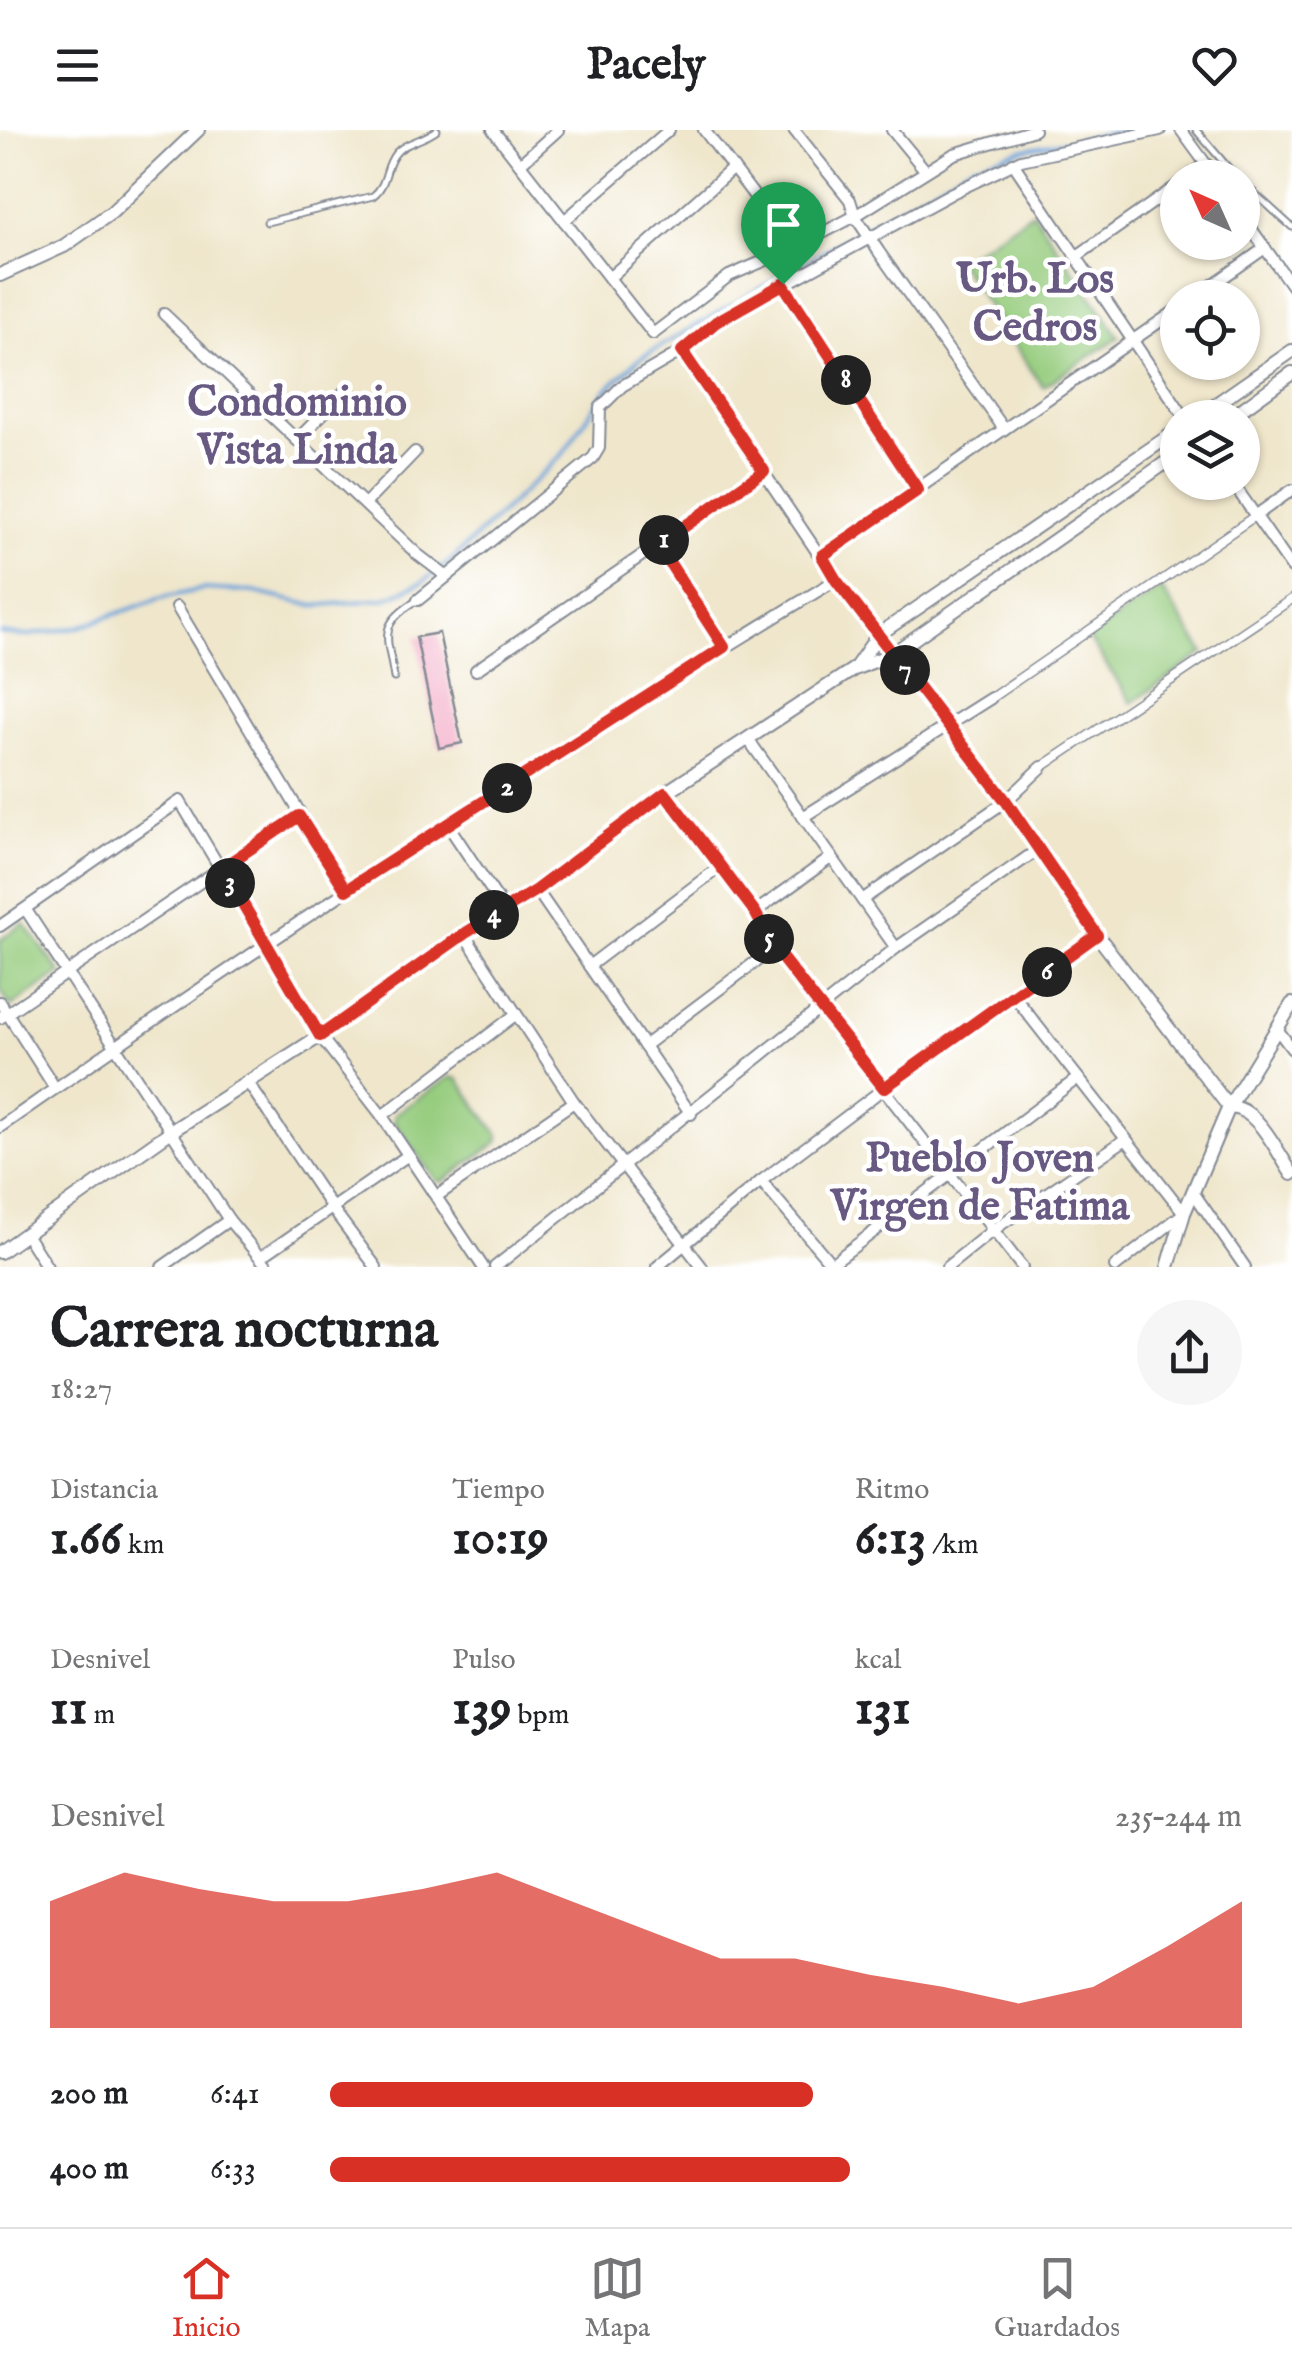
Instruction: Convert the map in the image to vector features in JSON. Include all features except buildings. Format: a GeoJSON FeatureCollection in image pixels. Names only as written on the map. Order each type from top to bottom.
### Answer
{"type":"FeatureCollection","features":[{"type":"Feature","properties":{"kind":"street"},"geometry":{"type":"LineString","coordinates":[[0,275],[64,246],[112,212],[198,130]]}},
{"type":"Feature","properties":{"kind":"street"},"geometry":{"type":"LineString","coordinates":[[492,130],[653,334],[729,276],[856,218],[954,154],[996,135],[1034,130]]}},
{"type":"Feature","properties":{"kind":"street"},"geometry":{"type":"LineString","coordinates":[[520,164],[558,130]]}},
{"type":"Feature","properties":{"kind":"street"},"geometry":{"type":"LineString","coordinates":[[564,221],[669,130]]}},
{"type":"Feature","properties":{"kind":"street"},"geometry":{"type":"LineString","coordinates":[[704,130],[794,248]]}},
{"type":"Feature","properties":{"kind":"street"},"geometry":{"type":"LineString","coordinates":[[794,130],[850,200],[868,236],[1004,429]]}},
{"type":"Feature","properties":{"kind":"street"},"geometry":{"type":"LineString","coordinates":[[892,130],[925,170]]}},
{"type":"Feature","properties":{"kind":"street"},"geometry":{"type":"LineString","coordinates":[[418,600],[442,572],[593,458],[599,448],[600,408],[622,386],[682,351],[716,322],[868,236],[1013,163],[1160,130]]}},
{"type":"Feature","properties":{"kind":"street"},"geometry":{"type":"LineString","coordinates":[[1181,130],[1203,160]]}},
{"type":"Feature","properties":{"kind":"street"},"geometry":{"type":"LineString","coordinates":[[1013,163],[1173,400]]}},
{"type":"Feature","properties":{"kind":"street"},"geometry":{"type":"LineString","coordinates":[[609,278],[733,168]]}},
{"type":"Feature","properties":{"kind":"street"},"geometry":{"type":"LineString","coordinates":[[1077,256],[1160,197]]}},
{"type":"Feature","properties":{"kind":"street"},"geometry":{"type":"LineString","coordinates":[[1260,241],[1292,286]]}},
{"type":"Feature","properties":{"kind":"street"},"geometry":{"type":"LineString","coordinates":[[1220,280],[1265,248]]}},
{"type":"Feature","properties":{"kind":"street"},"geometry":{"type":"LineString","coordinates":[[783,284],[918,490]]}},
{"type":"Feature","properties":{"kind":"street"},"geometry":{"type":"LineString","coordinates":[[164,314],[417,554],[442,572]]}},
{"type":"Feature","properties":{"kind":"street"},"geometry":{"type":"LineString","coordinates":[[822,556],[1160,321]]}},
{"type":"Feature","properties":{"kind":"street"},"geometry":{"type":"LineString","coordinates":[[682,351],[836,580],[1006,801],[1097,935],[1229,1107]]}},
{"type":"Feature","properties":{"kind":"street"},"geometry":{"type":"LineString","coordinates":[[1222,400],[1292,351]]}},
{"type":"Feature","properties":{"kind":"street"},"geometry":{"type":"LineString","coordinates":[[1255,400],[1292,374]]}},
{"type":"Feature","properties":{"kind":"street"},"geometry":{"type":"LineString","coordinates":[[297,440],[348,389]]}},
{"type":"Feature","properties":{"kind":"street"},"geometry":{"type":"LineString","coordinates":[[854,669],[878,635],[1160,442]]}},
{"type":"Feature","properties":{"kind":"street"},"geometry":{"type":"LineString","coordinates":[[365,504],[415,452]]}},
{"type":"Feature","properties":{"kind":"street"},"geometry":{"type":"LineString","coordinates":[[0,1252],[170,1132],[320,1036],[464,934],[536,890],[665,793],[854,669],[892,654],[1160,467]]}},
{"type":"Feature","properties":{"kind":"street"},"geometry":{"type":"LineString","coordinates":[[476,670],[764,471]]}},
{"type":"Feature","properties":{"kind":"street"},"geometry":{"type":"LineString","coordinates":[[804,817],[991,698],[1292,490]]}},
{"type":"Feature","properties":{"kind":"street"},"geometry":{"type":"LineString","coordinates":[[1244,500],[1292,568]]}},
{"type":"Feature","properties":{"kind":"street"},"geometry":{"type":"LineString","coordinates":[[658,545],[724,647]]}},
{"type":"Feature","properties":{"kind":"street"},"geometry":{"type":"LineString","coordinates":[[0,1127],[263,944],[724,647],[836,580]]}},
{"type":"Feature","properties":{"kind":"street"},"geometry":{"type":"LineString","coordinates":[[862,900],[1006,801],[1042,767],[1292,600]]}},
{"type":"Feature","properties":{"kind":"street"},"geometry":{"type":"LineString","coordinates":[[177,607],[346,890]]}},
{"type":"Feature","properties":{"kind":"street"},"geometry":{"type":"LineString","coordinates":[[748,739],[896,948]]}},
{"type":"Feature","properties":{"kind":"street"},"geometry":{"type":"LineString","coordinates":[[665,793],[755,912],[774,948],[1022,1267]]}},
{"type":"Feature","properties":{"kind":"street"},"geometry":{"type":"LineString","coordinates":[[0,926],[180,801],[320,1036],[382,1116],[483,1267]]}},
{"type":"Feature","properties":{"kind":"street"},"geometry":{"type":"LineString","coordinates":[[4,1016],[299,816]]}},
{"type":"Feature","properties":{"kind":"street"},"geometry":{"type":"LineString","coordinates":[[448,825],[504,910]]}},
{"type":"Feature","properties":{"kind":"street"},"geometry":{"type":"LineString","coordinates":[[495,1267],[896,948],[1039,849]]}},
{"type":"Feature","properties":{"kind":"street"},"geometry":{"type":"LineString","coordinates":[[755,912],[832,858]]}},
{"type":"Feature","properties":{"kind":"street"},"geometry":{"type":"LineString","coordinates":[[590,966],[721,866]]}},
{"type":"Feature","properties":{"kind":"street"},"geometry":{"type":"LineString","coordinates":[[536,890],[691,1114]]}},
{"type":"Feature","properties":{"kind":"street"},"geometry":{"type":"LineString","coordinates":[[26,910],[229,1220],[265,1262],[332,1208],[407,1156]]}},
{"type":"Feature","properties":{"kind":"street"},"geometry":{"type":"LineString","coordinates":[[464,934],[574,1102],[702,1267]]}},
{"type":"Feature","properties":{"kind":"street"},"geometry":{"type":"LineString","coordinates":[[657,1267],[884,1088],[1097,935]]}},
{"type":"Feature","properties":{"kind":"street"},"geometry":{"type":"LineString","coordinates":[[644,1046],[774,948]]}},
{"type":"Feature","properties":{"kind":"street"},"geometry":{"type":"LineString","coordinates":[[1014,996],[1184,1213]]}},
{"type":"Feature","properties":{"kind":"street"},"geometry":{"type":"LineString","coordinates":[[0,1002],[4,1016],[55,1088]]}},
{"type":"Feature","properties":{"kind":"street"},"geometry":{"type":"LineString","coordinates":[[1168,1267],[1184,1213],[1229,1107],[1292,1004]]}},
{"type":"Feature","properties":{"kind":"street"},"geometry":{"type":"LineString","coordinates":[[382,1116],[515,1016]]}},
{"type":"Feature","properties":{"kind":"street"},"geometry":{"type":"LineString","coordinates":[[1277,1029],[1292,1048]]}},
{"type":"Feature","properties":{"kind":"street"},"geometry":{"type":"LineString","coordinates":[[762,1181],[833,1266],[1078,1078]]}},
{"type":"Feature","properties":{"kind":"street"},"geometry":{"type":"LineString","coordinates":[[248,1082],[376,1267]]}},
{"type":"Feature","properties":{"kind":"street"},"geometry":{"type":"LineString","coordinates":[[437,1196],[574,1102]]}},
{"type":"Feature","properties":{"kind":"street"},"geometry":{"type":"LineString","coordinates":[[1229,1107],[1250,1113],[1292,1174]]}},
{"type":"Feature","properties":{"kind":"street"},"geometry":{"type":"LineString","coordinates":[[947,1267],[993,1230],[1126,1139]]}},
{"type":"Feature","properties":{"kind":"street"},"geometry":{"type":"LineString","coordinates":[[1193,1192],[1245,1267]]}},
{"type":"Feature","properties":{"kind":"street"},"geometry":{"type":"LineString","coordinates":[[1115,1267],[1184,1213]]}},
{"type":"Feature","properties":{"kind":"street"},"geometry":{"type":"LineString","coordinates":[[162,1267],[229,1220]]}},
{"type":"Feature","properties":{"kind":"street"},"geometry":{"type":"LineString","coordinates":[[26,1234],[47,1267]]}},
{"type":"Feature","properties":{"kind":"lane"},"geometry":{"type":"LineString","coordinates":[[267,222],[373,196],[385,184],[392,159],[399,150],[437,130]]}},
{"type":"Feature","properties":{"kind":"lane"},"geometry":{"type":"LineString","coordinates":[[1196,130],[1222,160]]}},
{"type":"Feature","properties":{"kind":"lane"},"geometry":{"type":"LineString","coordinates":[[1260,198],[1292,227]]}},
{"type":"Feature","properties":{"kind":"lane"},"geometry":{"type":"LineString","coordinates":[[394,678],[387,628],[395,614],[418,600]]}},
{"type":"Feature","properties":{"kind":"green space"},"geometry":{"type":"Polygon","coordinates":[[[1033,212],[1119,337],[1043,387],[958,262],[1033,212]]]}},
{"type":"Feature","properties":{"kind":"green space"},"geometry":{"type":"Polygon","coordinates":[[[1161,588],[1204,653],[1132,703],[1088,637],[1161,588]]]}},
{"type":"Feature","properties":{"kind":"green space"},"geometry":{"type":"Polygon","coordinates":[[[24,923],[61,973],[11,1007],[0,990],[0,940],[24,923]]]}},
{"type":"Feature","properties":{"kind":"green space"},"geometry":{"type":"Polygon","coordinates":[[[450,1077],[458,1079],[499,1136],[498,1142],[442,1182],[436,1180],[394,1122],[395,1114],[450,1077]]]}},
{"type":"Feature","properties":{"kind":"waterway"},"geometry":{"type":"LineString","coordinates":[[0,633],[24,636],[79,627],[161,598],[204,589],[254,592],[314,606],[384,599],[421,583],[453,559],[563,454],[604,392],[639,359],[972,165],[1024,149],[1126,130]]}},
{"type":"Feature","properties":{"kind":"district","name":"Urb. Los Cedros"},"geometry":{"type":"Point","coordinates":[1035,301]}},
{"type":"Feature","properties":{"kind":"district","name":"Condominio Vista Linda"},"geometry":{"type":"Point","coordinates":[297,424]}},
{"type":"Feature","properties":{"kind":"district","name":"Pueblo Joven Virgen de Fatima"},"geometry":{"type":"Point","coordinates":[980,1180]}},
{"type":"Feature","properties":{"kind":"route"},"geometry":{"type":"LineString","coordinates":[[783,284],[918,490],[822,556],[836,580],[1006,801],[1097,935],[884,1088],[774,948],[755,912],[665,793],[536,890],[464,934],[320,1036],[222,868],[299,816],[346,890],[724,647],[658,545],[764,471],[682,351],[716,322],[783,284]]}}]}
